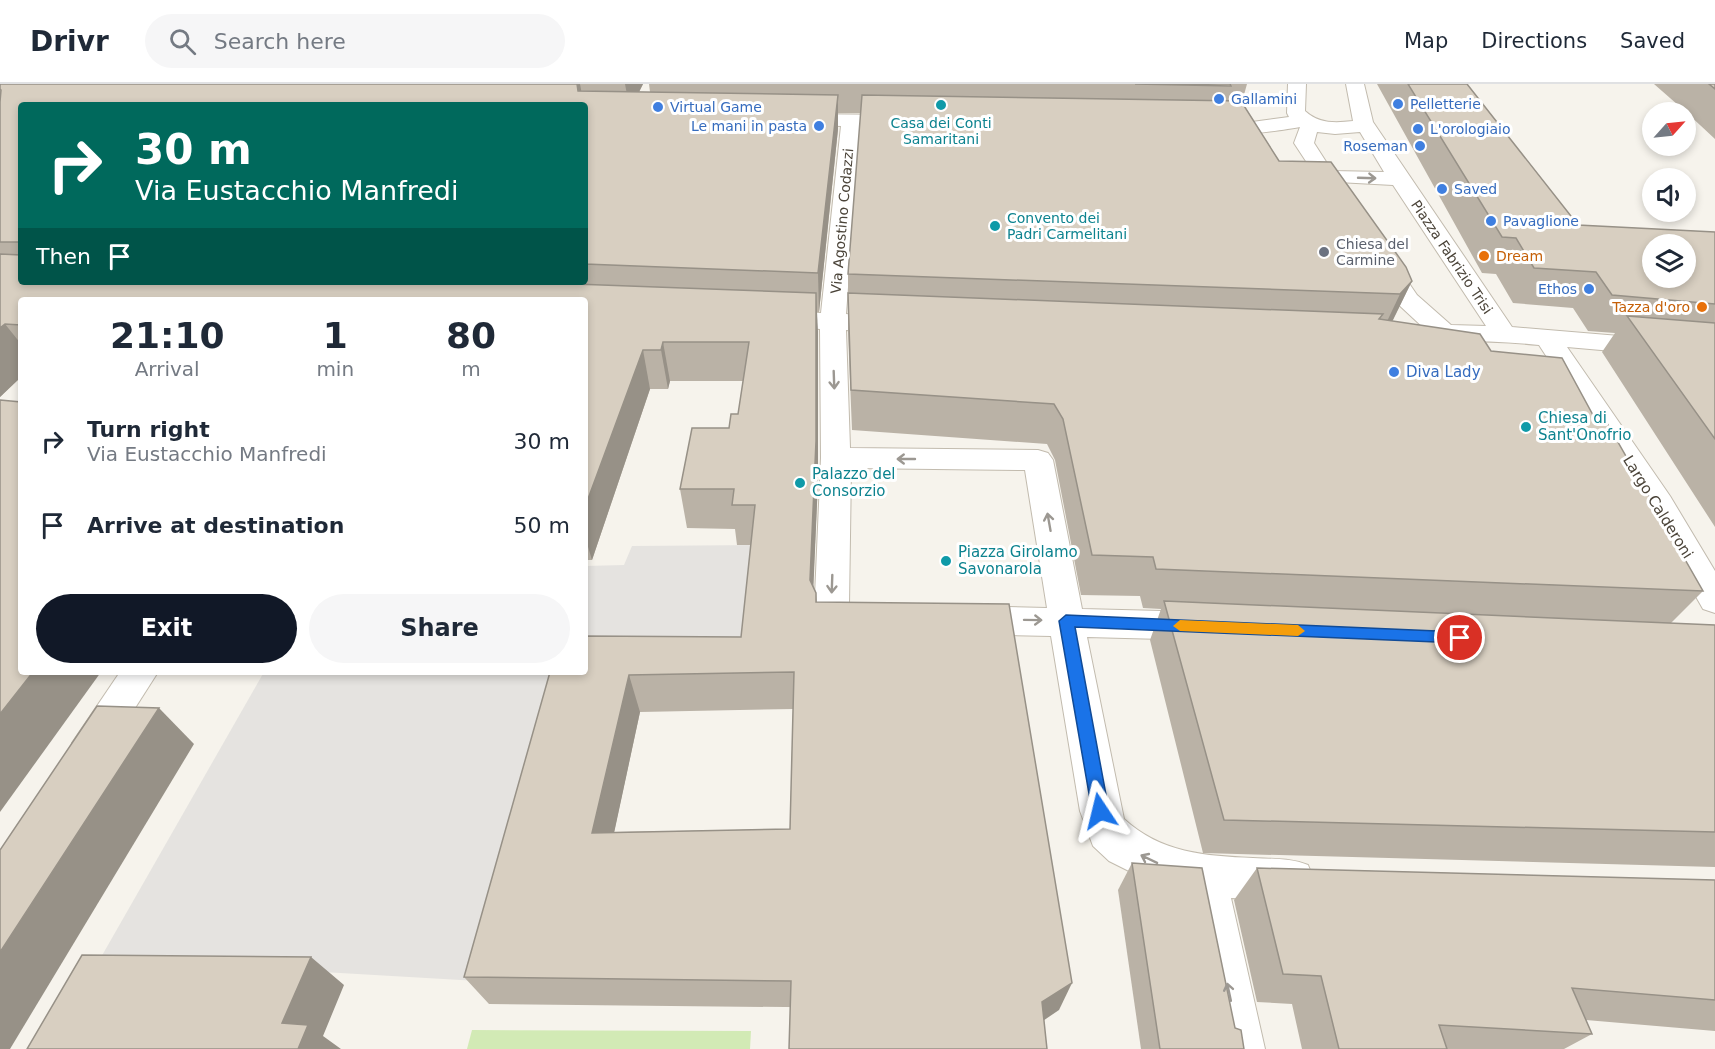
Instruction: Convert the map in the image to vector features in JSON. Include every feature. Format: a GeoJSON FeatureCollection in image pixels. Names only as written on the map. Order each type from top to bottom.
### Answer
{"type":"FeatureCollection","features":[{"type":"Feature","properties":{"kind":"street"},"geometry":{"type":"LineString","coordinates":[[1297,84],[1296,113],[1306,123]]}},
{"type":"Feature","properties":{"kind":"street","name":"Piazza Fabrizio Trisi"},"geometry":{"type":"LineString","coordinates":[[1355,84],[1363,122],[1504,334]]}},
{"type":"Feature","properties":{"kind":"street"},"geometry":{"type":"LineString","coordinates":[[779,120],[921,122]]}},
{"type":"Feature","properties":{"kind":"street","name":"Via Agostino Codazzi"},"geometry":{"type":"LineString","coordinates":[[836,458],[833,322],[851,120]]}},
{"type":"Feature","properties":{"kind":"street"},"geometry":{"type":"LineString","coordinates":[[1193,126],[1252,128],[1306,123],[1349,128],[1361,126],[1363,122]]}},
{"type":"Feature","properties":{"kind":"street"},"geometry":{"type":"LineString","coordinates":[[1306,123],[1304,143],[1344,203]]}},
{"type":"Feature","properties":{"kind":"street"},"geometry":{"type":"LineString","coordinates":[[1326,177],[1399,179]]}},
{"type":"Feature","properties":{"kind":"street"},"geometry":{"type":"LineString","coordinates":[[1370,242],[1408,300],[1444,333]]}},
{"type":"Feature","properties":{"kind":"street"},"geometry":{"type":"LineString","coordinates":[[1468,281],[1501,282]]}},
{"type":"Feature","properties":{"kind":"street"},"geometry":{"type":"LineString","coordinates":[[750,318],[915,325]]}},
{"type":"Feature","properties":{"kind":"street"},"geometry":{"type":"LineString","coordinates":[[1411,344],[1444,333],[1504,334],[1587,343],[1715,352]]}},
{"type":"Feature","properties":{"kind":"street","name":"Largo Calderoni"},"geometry":{"type":"LineString","coordinates":[[1547,337],[1659,504],[1715,600]]}},
{"type":"Feature","properties":{"kind":"street"},"geometry":{"type":"LineString","coordinates":[[886,619],[831,619],[836,458],[1038,460],[1100,811],[1108,832],[1124,847],[1162,866],[1205,878],[1335,881]]}},
{"type":"Feature","properties":{"kind":"street"},"geometry":{"type":"LineString","coordinates":[[932,619],[1066,621],[1232,628]]}},
{"type":"Feature","properties":{"kind":"street"},"geometry":{"type":"LineString","coordinates":[[74,767],[138,675]]}},
{"type":"Feature","properties":{"kind":"street"},"geometry":{"type":"LineString","coordinates":[[1205,878],[1240,1049]]}},
{"type":"Feature","properties":{"kind":"green space"},"geometry":{"type":"Polygon","coordinates":[[[472,1030],[751,1031],[750,1049],[467,1049],[472,1030]]]}},
{"type":"Feature","properties":{"kind":"shaded area"},"geometry":{"type":"Polygon","coordinates":[[[759,545],[747,675],[588,664],[588,566],[624,565],[632,546],[759,545]]]}},
{"type":"Feature","properties":{"kind":"shaded area"},"geometry":{"type":"Polygon","coordinates":[[[262,675],[560,675],[478,981],[100,959],[262,675]]]}},
{"type":"Feature","properties":{"kind":"building"},"geometry":{"type":"Polygon","coordinates":[[[0,84],[577,84],[578,91],[838,95],[818,273],[588,264],[588,102],[18,102],[18,242],[0,242],[0,84]]]}},
{"type":"Feature","properties":{"kind":"building"},"geometry":{"type":"Polygon","coordinates":[[[1135,84],[1230,84],[1231,86],[1135,84]]]}},
{"type":"Feature","properties":{"kind":"building"},"geometry":{"type":"Polygon","coordinates":[[[1408,84],[1467,84],[1578,225],[1715,232],[1715,304],[1612,295],[1596,272],[1534,268],[1516,238],[1502,237],[1408,84]]]}},
{"type":"Feature","properties":{"kind":"building"},"geometry":{"type":"Polygon","coordinates":[[[862,95],[1241,101],[1279,161],[1331,162],[1406,267],[1412,281],[1400,294],[848,274],[862,95]]]}},
{"type":"Feature","properties":{"kind":"building"},"geometry":{"type":"Polygon","coordinates":[[[0,254],[18,255],[18,285],[588,284],[816,293],[816,441],[810,580],[816,593],[816,602],[1009,604],[1072,983],[1042,1002],[1047,1049],[789,1049],[791,981],[464,977],[549,675],[588,675],[588,636],[741,637],[755,505],[732,505],[734,489],[680,489],[692,428],[729,428],[731,414],[738,414],[749,342],[663,342],[661,350],[643,350],[588,499],[588,297],[18,297],[18,325],[5,324],[0,328],[0,254]],[[794,672],[629,675],[592,833],[790,829],[794,672]]]}},
{"type":"Feature","properties":{"kind":"building"},"geometry":{"type":"Polygon","coordinates":[[[848,293],[1383,314],[1379,319],[1480,334],[1491,351],[1562,358],[1593,415],[1603,416],[1703,591],[1156,569],[1153,557],[1092,555],[1063,419],[1054,404],[851,390],[848,293]]]}},
{"type":"Feature","properties":{"kind":"building"},"geometry":{"type":"Polygon","coordinates":[[[1627,316],[1715,323],[1715,439],[1627,316]]]}},
{"type":"Feature","properties":{"kind":"building"},"geometry":{"type":"Polygon","coordinates":[[[0,400],[18,402],[18,675],[31,675],[0,714],[0,400]]]}},
{"type":"Feature","properties":{"kind":"building"},"geometry":{"type":"Polygon","coordinates":[[[1164,601],[1715,625],[1715,832],[1224,820],[1164,601]]]}},
{"type":"Feature","properties":{"kind":"building"},"geometry":{"type":"Polygon","coordinates":[[[97,706],[159,708],[0,952],[0,850],[97,706]]]}},
{"type":"Feature","properties":{"kind":"building"},"geometry":{"type":"Polygon","coordinates":[[[1132,863],[1202,868],[1235,1028],[1241,1030],[1244,1049],[1160,1049],[1132,863]]]}},
{"type":"Feature","properties":{"kind":"building"},"geometry":{"type":"Polygon","coordinates":[[[1257,868],[1715,880],[1715,1000],[1572,988],[1592,1034],[1439,1025],[1447,1049],[1339,1049],[1321,976],[1283,974],[1257,868]]]}},
{"type":"Feature","properties":{"kind":"building"},"geometry":{"type":"Polygon","coordinates":[[[82,955],[311,957],[282,1023],[308,1025],[298,1049],[27,1049],[82,955]]]}},
{"type":"Feature","properties":{"kind":"slow traffic"},"geometry":{"type":"LineString","coordinates":[[1180,626],[1298,631]]}},
{"type":"Feature","properties":{"kind":"place","name":"Gallamini"},"geometry":{"type":"Point","coordinates":[1219,99]}},
{"type":"Feature","properties":{"kind":"place","name":"Pelletterie"},"geometry":{"type":"Point","coordinates":[1398,104]}},
{"type":"Feature","properties":{"kind":"place","name":"Casa dei Conti Samaritani"},"geometry":{"type":"Point","coordinates":[941,105]}},
{"type":"Feature","properties":{"kind":"place","name":"Virtual Game"},"geometry":{"type":"Point","coordinates":[658,107]}},
{"type":"Feature","properties":{"kind":"place","name":"Le mani in pasta"},"geometry":{"type":"Point","coordinates":[819,126]}},
{"type":"Feature","properties":{"kind":"place","name":"L'orologiaio"},"geometry":{"type":"Point","coordinates":[1418,129]}},
{"type":"Feature","properties":{"kind":"place","name":"Roseman"},"geometry":{"type":"Point","coordinates":[1420,146]}},
{"type":"Feature","properties":{"kind":"place","name":"Saved"},"geometry":{"type":"Point","coordinates":[1442,189]}},
{"type":"Feature","properties":{"kind":"place","name":"Pavaglione"},"geometry":{"type":"Point","coordinates":[1491,221]}},
{"type":"Feature","properties":{"kind":"place","name":"Convento dei Padri Carmelitani"},"geometry":{"type":"Point","coordinates":[995,226]}},
{"type":"Feature","properties":{"kind":"place","name":"Chiesa del Carmine"},"geometry":{"type":"Point","coordinates":[1324,252]}},
{"type":"Feature","properties":{"kind":"place","name":"Dream"},"geometry":{"type":"Point","coordinates":[1484,256]}},
{"type":"Feature","properties":{"kind":"place","name":"Ethos"},"geometry":{"type":"Point","coordinates":[1589,289]}},
{"type":"Feature","properties":{"kind":"place","name":"Tazza d'oro"},"geometry":{"type":"Point","coordinates":[1702,307]}},
{"type":"Feature","properties":{"kind":"place","name":"Diva Lady"},"geometry":{"type":"Point","coordinates":[1394,372]}},
{"type":"Feature","properties":{"kind":"place","name":"Chiesa di Sant'Onofrio"},"geometry":{"type":"Point","coordinates":[1526,427]}},
{"type":"Feature","properties":{"kind":"place","name":"Palazzo del Consorzio"},"geometry":{"type":"Point","coordinates":[800,483]}},
{"type":"Feature","properties":{"kind":"place","name":"Piazza Girolamo Savonarola"},"geometry":{"type":"Point","coordinates":[946,561]}},
{"type":"Feature","properties":{"kind":"route"},"geometry":{"type":"LineString","coordinates":[[1100,811],[1066,621],[1460,638]]}}]}
